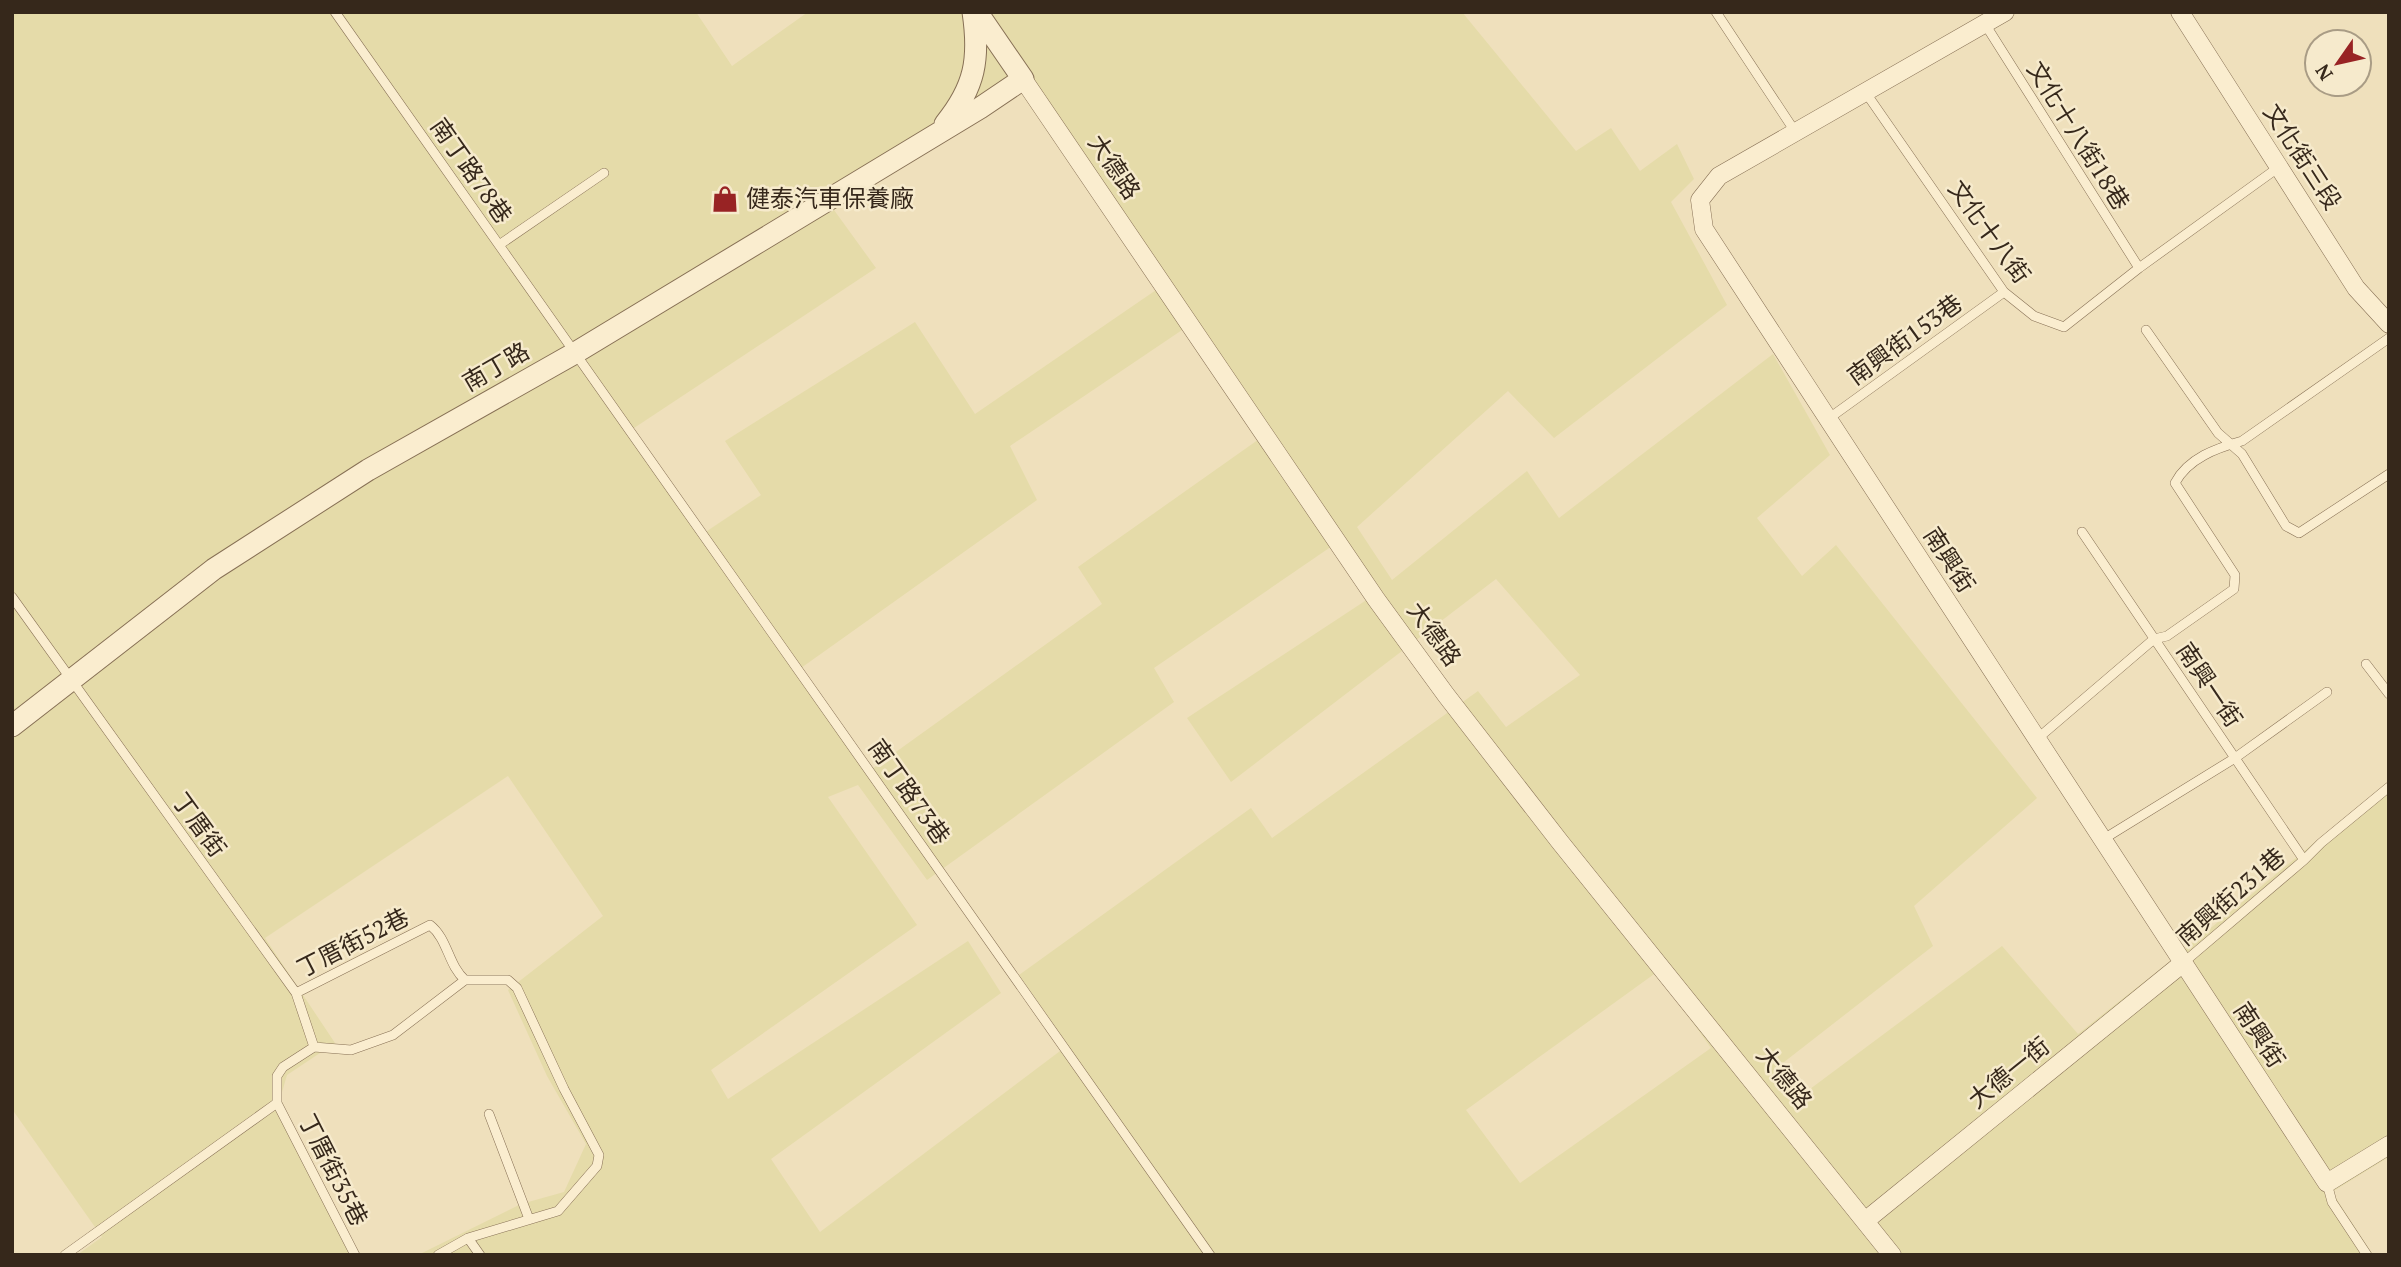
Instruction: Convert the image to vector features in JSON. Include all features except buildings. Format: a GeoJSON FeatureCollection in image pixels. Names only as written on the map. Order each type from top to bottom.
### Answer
{"type":"FeatureCollection","features":[{"type":"Feature","properties":{"kind":"street","name":"大德路"},"geometry":{"type":"LineString","coordinates":[[975,12],[1376,599],[1446,695],[1892,1255]]}},
{"type":"Feature","properties":{"kind":"street"},"geometry":{"type":"LineString","coordinates":[[934,135],[959,106],[973,75],[975,12]]}},
{"type":"Feature","properties":{"kind":"street","name":"南興街"},"geometry":{"type":"LineString","coordinates":[[2005,12],[1719,176],[1700,200],[1704,229],[2327,1183]]}},
{"type":"Feature","properties":{"kind":"street","name":"文化街三段"},"geometry":{"type":"LineString","coordinates":[[2180,12],[2356,288],[2389,324]]}},
{"type":"Feature","properties":{"kind":"street","name":"南丁路"},"geometry":{"type":"LineString","coordinates":[[12,726],[214,569],[368,470],[575,353],[1023,79]]}},
{"type":"Feature","properties":{"kind":"street","name":"大德一街"},"geometry":{"type":"LineString","coordinates":[[1865,1221],[2183,963]]}},
{"type":"Feature","properties":{"kind":"street"},"geometry":{"type":"LineString","coordinates":[[2327,1183],[2389,1145]]}},
{"type":"Feature","properties":{"kind":"lane","name":"南丁路78巷"},"geometry":{"type":"LineString","coordinates":[[335,12],[575,353]]}},
{"type":"Feature","properties":{"kind":"lane"},"geometry":{"type":"LineString","coordinates":[[1716,12],[1796,133]]}},
{"type":"Feature","properties":{"kind":"lane","name":"文化十八街18巷"},"geometry":{"type":"LineString","coordinates":[[1985,24],[2139,268]]}},
{"type":"Feature","properties":{"kind":"lane","name":"文化十八街"},"geometry":{"type":"LineString","coordinates":[[1866,93],[2004,292],[2034,316],[2064,327],[2139,268],[2279,167]]}},
{"type":"Feature","properties":{"kind":"lane"},"geometry":{"type":"LineString","coordinates":[[499,245],[604,173]]}},
{"type":"Feature","properties":{"kind":"lane","name":"南興街153巷"},"geometry":{"type":"LineString","coordinates":[[1828,419],[2004,292]]}},
{"type":"Feature","properties":{"kind":"lane"},"geometry":{"type":"LineString","coordinates":[[2146,330],[2218,433],[2242,454],[2286,526],[2299,533],[2389,474]]}},
{"type":"Feature","properties":{"kind":"lane"},"geometry":{"type":"LineString","coordinates":[[2037,739],[2154,639],[2167,636],[2234,589],[2235,575],[2175,483],[2180,472],[2216,447],[2242,441],[2389,338]]}},
{"type":"Feature","properties":{"kind":"lane","name":"南丁路73巷"},"geometry":{"type":"LineString","coordinates":[[575,353],[1210,1255]]}},
{"type":"Feature","properties":{"kind":"lane","name":"南興一街"},"geometry":{"type":"LineString","coordinates":[[2082,532],[2304,860]]}},
{"type":"Feature","properties":{"kind":"lane","name":"丁厝街"},"geometry":{"type":"LineString","coordinates":[[12,597],[296,993]]}},
{"type":"Feature","properties":{"kind":"lane"},"geometry":{"type":"LineString","coordinates":[[2366,664],[2389,694]]}},
{"type":"Feature","properties":{"kind":"lane"},"geometry":{"type":"LineString","coordinates":[[2102,839],[2235,758],[2327,692]]}},
{"type":"Feature","properties":{"kind":"lane","name":"南興街231巷"},"geometry":{"type":"LineString","coordinates":[[2183,963],[2304,860],[2320,843],[2389,787]]}},
{"type":"Feature","properties":{"kind":"lane","name":"丁厝街52巷"},"geometry":{"type":"LineString","coordinates":[[314,1047],[296,993],[430,925],[439,932],[457,973],[465,980]]}},
{"type":"Feature","properties":{"kind":"lane"},"geometry":{"type":"LineString","coordinates":[[65,1255],[277,1103],[277,1076],[284,1067],[314,1047],[351,1050],[393,1035],[465,980],[508,980],[517,988],[564,1089],[599,1155],[597,1166],[558,1211],[468,1238],[438,1255]]}},
{"type":"Feature","properties":{"kind":"lane","name":"丁厝街35巷"},"geometry":{"type":"LineString","coordinates":[[277,1103],[355,1255]]}},
{"type":"Feature","properties":{"kind":"lane"},"geometry":{"type":"LineString","coordinates":[[489,1114],[529,1219]]}},
{"type":"Feature","properties":{"kind":"lane"},"geometry":{"type":"LineString","coordinates":[[2327,1183],[2332,1202],[2367,1255]]}},
{"type":"Feature","properties":{"kind":"lane"},"geometry":{"type":"LineString","coordinates":[[468,1238],[480,1255]]}},
{"type":"Feature","properties":{"kind":"shaded area"},"geometry":{"type":"Polygon","coordinates":[[[12,12],[696,12],[732,66],[808,12],[1462,12],[1576,151],[1611,128],[1640,171],[1677,144],[1694,179],[1671,202],[1727,305],[1554,438],[1508,391],[1357,527],[1392,580],[1527,471],[1559,518],[1773,354],[1830,455],[1757,518],[1802,576],[1836,545],[2037,798],[1914,906],[1933,946],[1779,1066],[1802,1095],[2002,946],[2078,1034],[2389,781],[2389,1157],[2332,1192],[2373,1255],[418,1255],[521,1204],[564,1192],[586,1144],[547,1076],[508,990],[603,916],[508,776],[265,938],[335,1043],[287,1075],[280,1099],[355,1255],[77,1255],[102,1237],[12,1109],[12,12]],[[1021,92],[834,210],[876,268],[628,432],[701,535],[761,495],[725,441],[915,322],[975,414],[1159,288],[1021,92]],[[1191,324],[1010,446],[1037,500],[801,668],[868,772],[1102,604],[1078,567],[1262,437],[1191,324]],[[1335,544],[1154,668],[1174,702],[927,880],[858,785],[828,797],[917,925],[711,1070],[728,1099],[968,941],[1001,993],[771,1159],[820,1232],[1068,1045],[1019,975],[1251,808],[1272,838],[1478,691],[1506,727],[1580,675],[1496,579],[1231,782],[1187,718],[1371,597],[1335,544]],[[1657,972],[1466,1110],[1520,1183],[1711,1048],[1657,972]]]}},
{"type":"Feature","properties":{"kind":"place","name":"健泰汽車保養廠"},"geometry":{"type":"Point","coordinates":[725,199]}}]}
